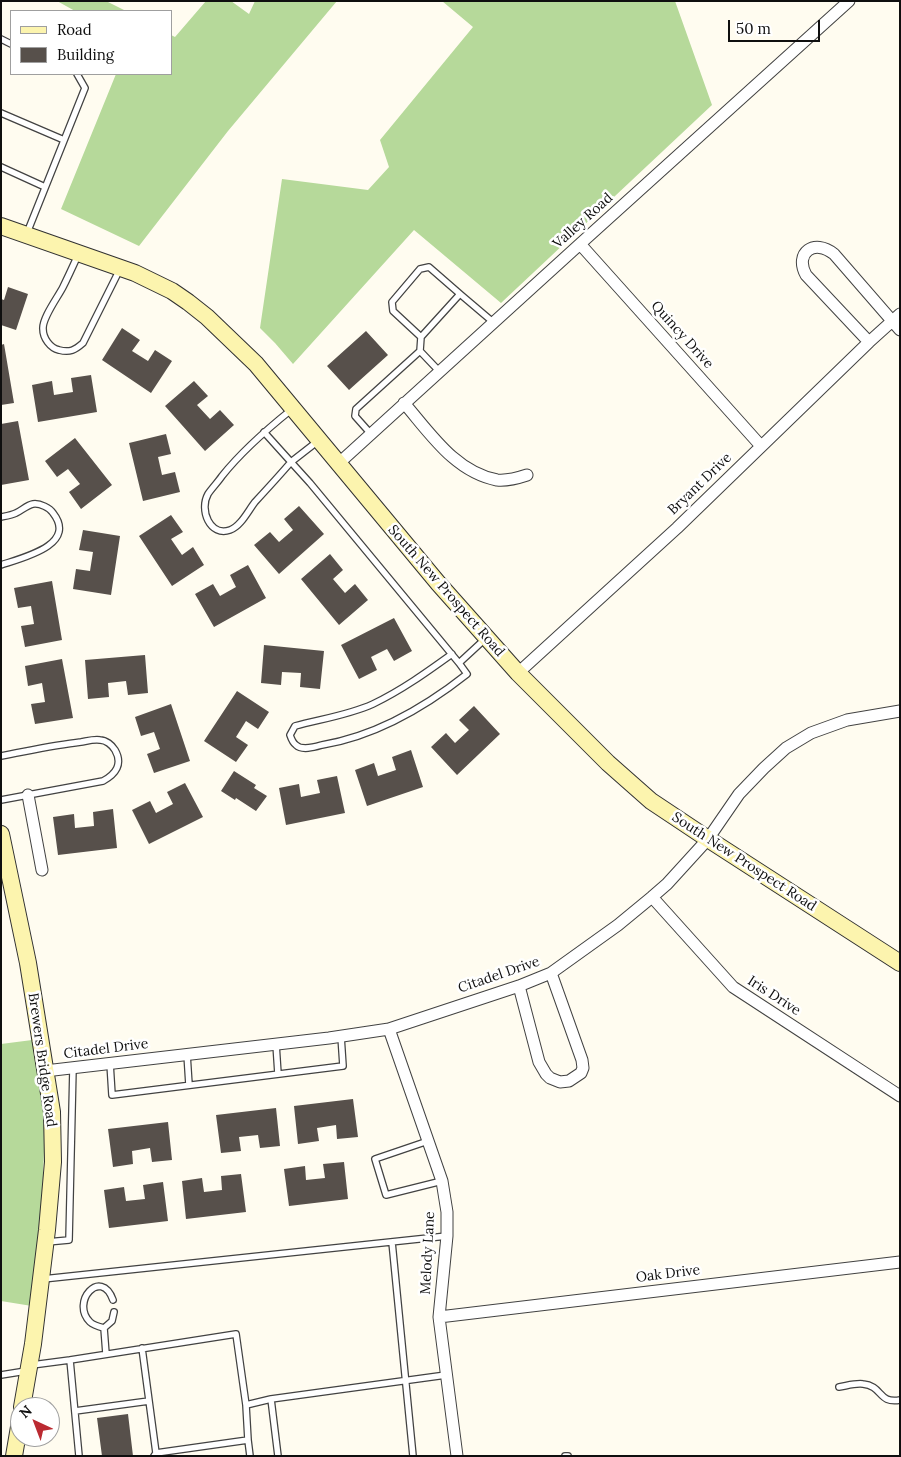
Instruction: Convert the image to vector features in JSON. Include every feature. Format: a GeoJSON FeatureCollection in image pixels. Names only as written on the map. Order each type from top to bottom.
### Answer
{"type":"FeatureCollection","features":[{"type":"Feature","properties":{"kind":"main road","name":"South New Prospect Road"},"geometry":{"type":"LineString","coordinates":[[1,226],[135,273],[172,291],[207,317],[256,364],[438,583],[518,673],[608,763],[651,801],[900,963]]}},
{"type":"Feature","properties":{"kind":"main road","name":"Brewers Bridge Road"},"geometry":{"type":"LineString","coordinates":[[1,834],[28,963],[52,1112],[53,1162],[46,1242],[24,1397]]}},
{"type":"Feature","properties":{"kind":"street","name":"Valley Road"},"geometry":{"type":"LineString","coordinates":[[338,464],[849,1]]}},
{"type":"Feature","properties":{"kind":"street","name":"Quincy Drive"},"geometry":{"type":"LineString","coordinates":[[580,244],[761,446]]}},
{"type":"Feature","properties":{"kind":"street"},"geometry":{"type":"LineString","coordinates":[[869,342],[806,275],[802,263],[808,251],[818,246],[829,250],[896,317],[900,330]]}},
{"type":"Feature","properties":{"kind":"street","name":"Bryant Drive"},"geometry":{"type":"LineString","coordinates":[[518,673],[677,528],[896,317]]}},
{"type":"Feature","properties":{"kind":"street"},"geometry":{"type":"LineString","coordinates":[[404,404],[447,453],[467,468],[496,480],[515,479],[527,475]]}},
{"type":"Feature","properties":{"kind":"street","name":"Citadel Drive"},"geometry":{"type":"LineString","coordinates":[[45,1071],[389,1029],[518,986],[551,973],[618,925],[652,897],[708,839],[740,794],[786,748],[811,733],[847,720],[900,711]]}},
{"type":"Feature","properties":{"kind":"street"},"geometry":{"type":"LineString","coordinates":[[28,795],[42,870]]}},
{"type":"Feature","properties":{"kind":"street","name":"Iris Drive"},"geometry":{"type":"LineString","coordinates":[[652,897],[733,987],[900,1096]]}},
{"type":"Feature","properties":{"kind":"street"},"geometry":{"type":"LineString","coordinates":[[518,986],[539,1062],[550,1078],[560,1082],[569,1081],[581,1073],[583,1068],[582,1060],[551,973]]}},
{"type":"Feature","properties":{"kind":"street","name":"Melody Lane"},"geometry":{"type":"LineString","coordinates":[[389,1029],[442,1181],[447,1212],[439,1317],[456,1456]]}},
{"type":"Feature","properties":{"kind":"street","name":"Oak Drive"},"geometry":{"type":"LineString","coordinates":[[439,1317],[900,1262]]}},
{"type":"Feature","properties":{"kind":"lane"},"geometry":{"type":"LineString","coordinates":[[26,234],[85,88],[78,75]]}},
{"type":"Feature","properties":{"kind":"lane"},"geometry":{"type":"LineString","coordinates":[[1,113],[64,140]]}},
{"type":"Feature","properties":{"kind":"lane"},"geometry":{"type":"LineString","coordinates":[[1,167],[45,187]]}},
{"type":"Feature","properties":{"kind":"lane"},"geometry":{"type":"LineString","coordinates":[[78,253],[64,285],[44,321],[43,330],[45,338],[55,349],[74,351],[83,343],[120,268]]}},
{"type":"Feature","properties":{"kind":"lane"},"geometry":{"type":"LineString","coordinates":[[421,336],[393,311],[392,302],[420,269],[429,267],[493,322]]}},
{"type":"Feature","properties":{"kind":"lane"},"geometry":{"type":"LineString","coordinates":[[371,434],[355,416],[356,409],[420,351],[421,336],[460,294]]}},
{"type":"Feature","properties":{"kind":"lane"},"geometry":{"type":"LineString","coordinates":[[420,351],[439,371]]}},
{"type":"Feature","properties":{"kind":"lane"},"geometry":{"type":"LineString","coordinates":[[292,408],[264,432],[233,463],[208,495],[204,506],[204,515],[209,523],[223,531],[238,526],[255,503],[292,462],[319,440]]}},
{"type":"Feature","properties":{"kind":"lane"},"geometry":{"type":"LineString","coordinates":[[264,432],[334,511],[452,654],[467,674],[447,690],[391,723],[336,743],[303,748],[295,745],[290,735],[295,726],[346,714],[372,704],[407,686],[452,654]]}},
{"type":"Feature","properties":{"kind":"lane"},"geometry":{"type":"LineString","coordinates":[[1,517],[14,514],[32,504],[38,504],[51,510],[58,522],[59,529],[58,536],[53,543],[39,551],[1,565]]}},
{"type":"Feature","properties":{"kind":"lane"},"geometry":{"type":"LineString","coordinates":[[459,663],[486,637]]}},
{"type":"Feature","properties":{"kind":"lane"},"geometry":{"type":"LineString","coordinates":[[1,756],[99,739],[114,747],[119,762],[110,777],[103,781],[1,800]]}},
{"type":"Feature","properties":{"kind":"lane"},"geometry":{"type":"LineString","coordinates":[[110,1063],[112,1095],[342,1066],[341,1036]]}},
{"type":"Feature","properties":{"kind":"lane"},"geometry":{"type":"LineString","coordinates":[[276,1044],[278,1074]]}},
{"type":"Feature","properties":{"kind":"lane"},"geometry":{"type":"LineString","coordinates":[[187,1054],[188,1085]]}},
{"type":"Feature","properties":{"kind":"lane"},"geometry":{"type":"LineString","coordinates":[[46,1242],[69,1240],[73,1068]]}},
{"type":"Feature","properties":{"kind":"lane"},"geometry":{"type":"LineString","coordinates":[[428,1141],[375,1159],[386,1195],[442,1181]]}},
{"type":"Feature","properties":{"kind":"lane"},"geometry":{"type":"LineString","coordinates":[[41,1279],[446,1236]]}},
{"type":"Feature","properties":{"kind":"lane"},"geometry":{"type":"LineString","coordinates":[[392,1242],[413,1456]]}},
{"type":"Feature","properties":{"kind":"lane"},"geometry":{"type":"LineString","coordinates":[[104,1328],[90,1323],[84,1313],[83,1301],[88,1291],[96,1287],[104,1287],[110,1292],[113,1300]]}},
{"type":"Feature","properties":{"kind":"lane"},"geometry":{"type":"LineString","coordinates":[[104,1328],[112,1321],[114,1312]]}},
{"type":"Feature","properties":{"kind":"lane"},"geometry":{"type":"LineString","coordinates":[[104,1328],[106,1354]]}},
{"type":"Feature","properties":{"kind":"lane"},"geometry":{"type":"LineString","coordinates":[[1,1376],[70,1360],[236,1334],[246,1405],[250,1456]]}},
{"type":"Feature","properties":{"kind":"lane"},"geometry":{"type":"LineString","coordinates":[[142,1348],[155,1454],[248,1440]]}},
{"type":"Feature","properties":{"kind":"lane"},"geometry":{"type":"LineString","coordinates":[[70,1360],[79,1456]]}},
{"type":"Feature","properties":{"kind":"lane"},"geometry":{"type":"LineString","coordinates":[[246,1405],[272,1399],[446,1375]]}},
{"type":"Feature","properties":{"kind":"lane"},"geometry":{"type":"LineString","coordinates":[[839,1387],[862,1384],[876,1388],[890,1402],[900,1400]]}},
{"type":"Feature","properties":{"kind":"lane"},"geometry":{"type":"LineString","coordinates":[[272,1399],[278,1456]]}},
{"type":"Feature","properties":{"kind":"lane"},"geometry":{"type":"LineString","coordinates":[[75,1411],[149,1401]]}},
{"type":"Feature","properties":{"kind":"green space"},"geometry":{"type":"Polygon","coordinates":[[[57,1],[106,1],[124,10],[73,10],[57,1]]]}},
{"type":"Feature","properties":{"kind":"green space"},"geometry":{"type":"Polygon","coordinates":[[[206,1],[231,1],[249,14],[255,1],[337,1],[228,131],[139,246],[61,209],[116,75],[172,75],[172,36],[175,37],[206,1]]]}},
{"type":"Feature","properties":{"kind":"green space"},"geometry":{"type":"Polygon","coordinates":[[[442,1],[675,1],[712,105],[501,303],[414,230],[293,364],[260,328],[282,179],[368,190],[389,167],[380,140],[473,27],[442,1]]]}},
{"type":"Feature","properties":{"kind":"green space"},"geometry":{"type":"Polygon","coordinates":[[[40,1039],[47,1074],[38,1307],[1,1301],[1,1044],[40,1039]]]}},
{"type":"Feature","properties":{"kind":"building"},"geometry":{"type":"Polygon","coordinates":[[[8,287],[28,294],[16,330],[1,325],[1,299],[4,300],[8,287]]]}},
{"type":"Feature","properties":{"kind":"building"},"geometry":{"type":"Polygon","coordinates":[[[122,328],[140,340],[132,351],[148,361],[155,350],[172,361],[151,393],[102,360],[122,328]]]}},
{"type":"Feature","properties":{"kind":"building"},"geometry":{"type":"Polygon","coordinates":[[[366,331],[388,355],[349,390],[327,366],[366,331]]]}},
{"type":"Feature","properties":{"kind":"building"},"geometry":{"type":"Polygon","coordinates":[[[4,344],[14,403],[1,405],[1,345],[4,344]]]}},
{"type":"Feature","properties":{"kind":"building"},"geometry":{"type":"Polygon","coordinates":[[[91,375],[97,412],[38,422],[32,385],[52,381],[54,395],[73,392],[71,378],[91,375]]]}},
{"type":"Feature","properties":{"kind":"building"},"geometry":{"type":"Polygon","coordinates":[[[194,381],[208,396],[197,405],[210,419],[220,410],[234,425],[205,451],[165,406],[194,381]]]}},
{"type":"Feature","properties":{"kind":"building"},"geometry":{"type":"Polygon","coordinates":[[[18,421],[29,480],[1,485],[1,424],[18,421]]]}},
{"type":"Feature","properties":{"kind":"building"},"geometry":{"type":"Polygon","coordinates":[[[166,434],[171,454],[158,457],[162,475],[175,472],[180,492],[143,501],[129,443],[166,434]]]}},
{"type":"Feature","properties":{"kind":"building"},"geometry":{"type":"Polygon","coordinates":[[[75,438],[112,485],[81,509],[69,492],[80,484],[68,469],[57,477],[45,461],[75,438]]]}},
{"type":"Feature","properties":{"kind":"building"},"geometry":{"type":"Polygon","coordinates":[[[299,506],[324,534],[279,574],[254,545],[270,532],[279,542],[293,530],[284,519],[299,506]]]}},
{"type":"Feature","properties":{"kind":"building"},"geometry":{"type":"Polygon","coordinates":[[[171,515],[183,532],[171,539],[182,555],[193,547],[204,565],[172,586],[139,536],[171,515]]]}},
{"type":"Feature","properties":{"kind":"building"},"geometry":{"type":"Polygon","coordinates":[[[83,530],[120,536],[111,595],[73,589],[76,569],[90,571],[93,552],[79,550],[83,530]]]}},
{"type":"Feature","properties":{"kind":"building"},"geometry":{"type":"Polygon","coordinates":[[[330,554],[343,570],[333,579],[345,593],[355,584],[368,600],[339,625],[301,579],[330,554]]]}},
{"type":"Feature","properties":{"kind":"building"},"geometry":{"type":"Polygon","coordinates":[[[248,565],[266,598],[214,627],[195,594],[213,584],[220,596],[236,587],[230,575],[248,565]]]}},
{"type":"Feature","properties":{"kind":"building"},"geometry":{"type":"Polygon","coordinates":[[[52,581],[62,640],[25,647],[21,626],[34,624],[31,606],[18,608],[14,588],[52,581]]]}},
{"type":"Feature","properties":{"kind":"building"},"geometry":{"type":"Polygon","coordinates":[[[394,618],[412,651],[394,661],[387,649],[371,657],[377,670],[359,679],[341,645],[394,618]]]}},
{"type":"Feature","properties":{"kind":"building"},"geometry":{"type":"Polygon","coordinates":[[[264,645],[324,651],[320,689],[300,687],[301,673],[282,672],[281,685],[261,683],[264,645]]]}},
{"type":"Feature","properties":{"kind":"building"},"geometry":{"type":"Polygon","coordinates":[[[145,655],[148,693],[128,695],[126,681],[108,683],[109,697],[88,699],[85,660],[145,655]]]}},
{"type":"Feature","properties":{"kind":"building"},"geometry":{"type":"Polygon","coordinates":[[[62,659],[73,718],[35,724],[31,704],[45,702],[42,683],[28,686],[25,666],[62,659]]]}},
{"type":"Feature","properties":{"kind":"building"},"geometry":{"type":"Polygon","coordinates":[[[237,691],[269,712],[258,729],[246,721],[236,737],[248,745],[236,762],[204,741],[237,691]]]}},
{"type":"Feature","properties":{"kind":"building"},"geometry":{"type":"Polygon","coordinates":[[[171,704],[190,761],[154,773],[147,754],[160,749],[154,732],[141,736],[135,717],[171,704]]]}},
{"type":"Feature","properties":{"kind":"building"},"geometry":{"type":"Polygon","coordinates":[[[474,706],[500,734],[457,775],[431,747],[446,733],[455,743],[469,730],[459,720],[474,706]]]}},
{"type":"Feature","properties":{"kind":"building"},"geometry":{"type":"Polygon","coordinates":[[[411,750],[423,787],[367,806],[355,770],[374,763],[378,776],[396,770],[392,757],[411,750]]]}},
{"type":"Feature","properties":{"kind":"building"},"geometry":{"type":"Polygon","coordinates":[[[234,771],[256,785],[254,788],[267,796],[256,811],[221,791],[234,771]]]}},
{"type":"Feature","properties":{"kind":"building"},"geometry":{"type":"Polygon","coordinates":[[[337,776],[345,813],[286,825],[279,788],[299,784],[301,797],[320,793],[317,780],[337,776]]]}},
{"type":"Feature","properties":{"kind":"building"},"geometry":{"type":"Polygon","coordinates":[[[185,783],[203,817],[149,844],[132,810],[150,801],[156,813],[173,804],[167,792],[185,783]]]}},
{"type":"Feature","properties":{"kind":"building"},"geometry":{"type":"Polygon","coordinates":[[[113,809],[117,848],[58,855],[53,817],[74,814],[75,828],[94,826],[93,812],[113,809]]]}},
{"type":"Feature","properties":{"kind":"building"},"geometry":{"type":"Polygon","coordinates":[[[353,1099],[358,1137],[337,1139],[336,1125],[317,1128],[319,1141],[298,1144],[294,1106],[353,1099]]]}},
{"type":"Feature","properties":{"kind":"building"},"geometry":{"type":"Polygon","coordinates":[[[276,1108],[280,1146],[260,1148],[258,1135],[239,1137],[241,1151],[221,1153],[216,1115],[276,1108]]]}},
{"type":"Feature","properties":{"kind":"building"},"geometry":{"type":"Polygon","coordinates":[[[168,1122],[172,1160],[152,1162],[150,1148],[132,1151],[133,1164],[113,1167],[108,1129],[168,1122]]]}},
{"type":"Feature","properties":{"kind":"building"},"geometry":{"type":"Polygon","coordinates":[[[344,1162],[348,1199],[289,1206],[284,1169],[305,1166],[306,1180],[325,1178],[323,1164],[344,1162]]]}},
{"type":"Feature","properties":{"kind":"building"},"geometry":{"type":"Polygon","coordinates":[[[241,1174],[246,1212],[186,1219],[182,1181],[202,1178],[204,1192],[222,1190],[221,1176],[241,1174]]]}},
{"type":"Feature","properties":{"kind":"building"},"geometry":{"type":"Polygon","coordinates":[[[163,1182],[168,1221],[109,1228],[104,1190],[124,1187],[126,1201],[145,1199],[143,1185],[163,1182]]]}},
{"type":"Feature","properties":{"kind":"building"},"geometry":{"type":"Polygon","coordinates":[[[128,1414],[133,1456],[102,1456],[97,1418],[128,1414]]]}}]}
